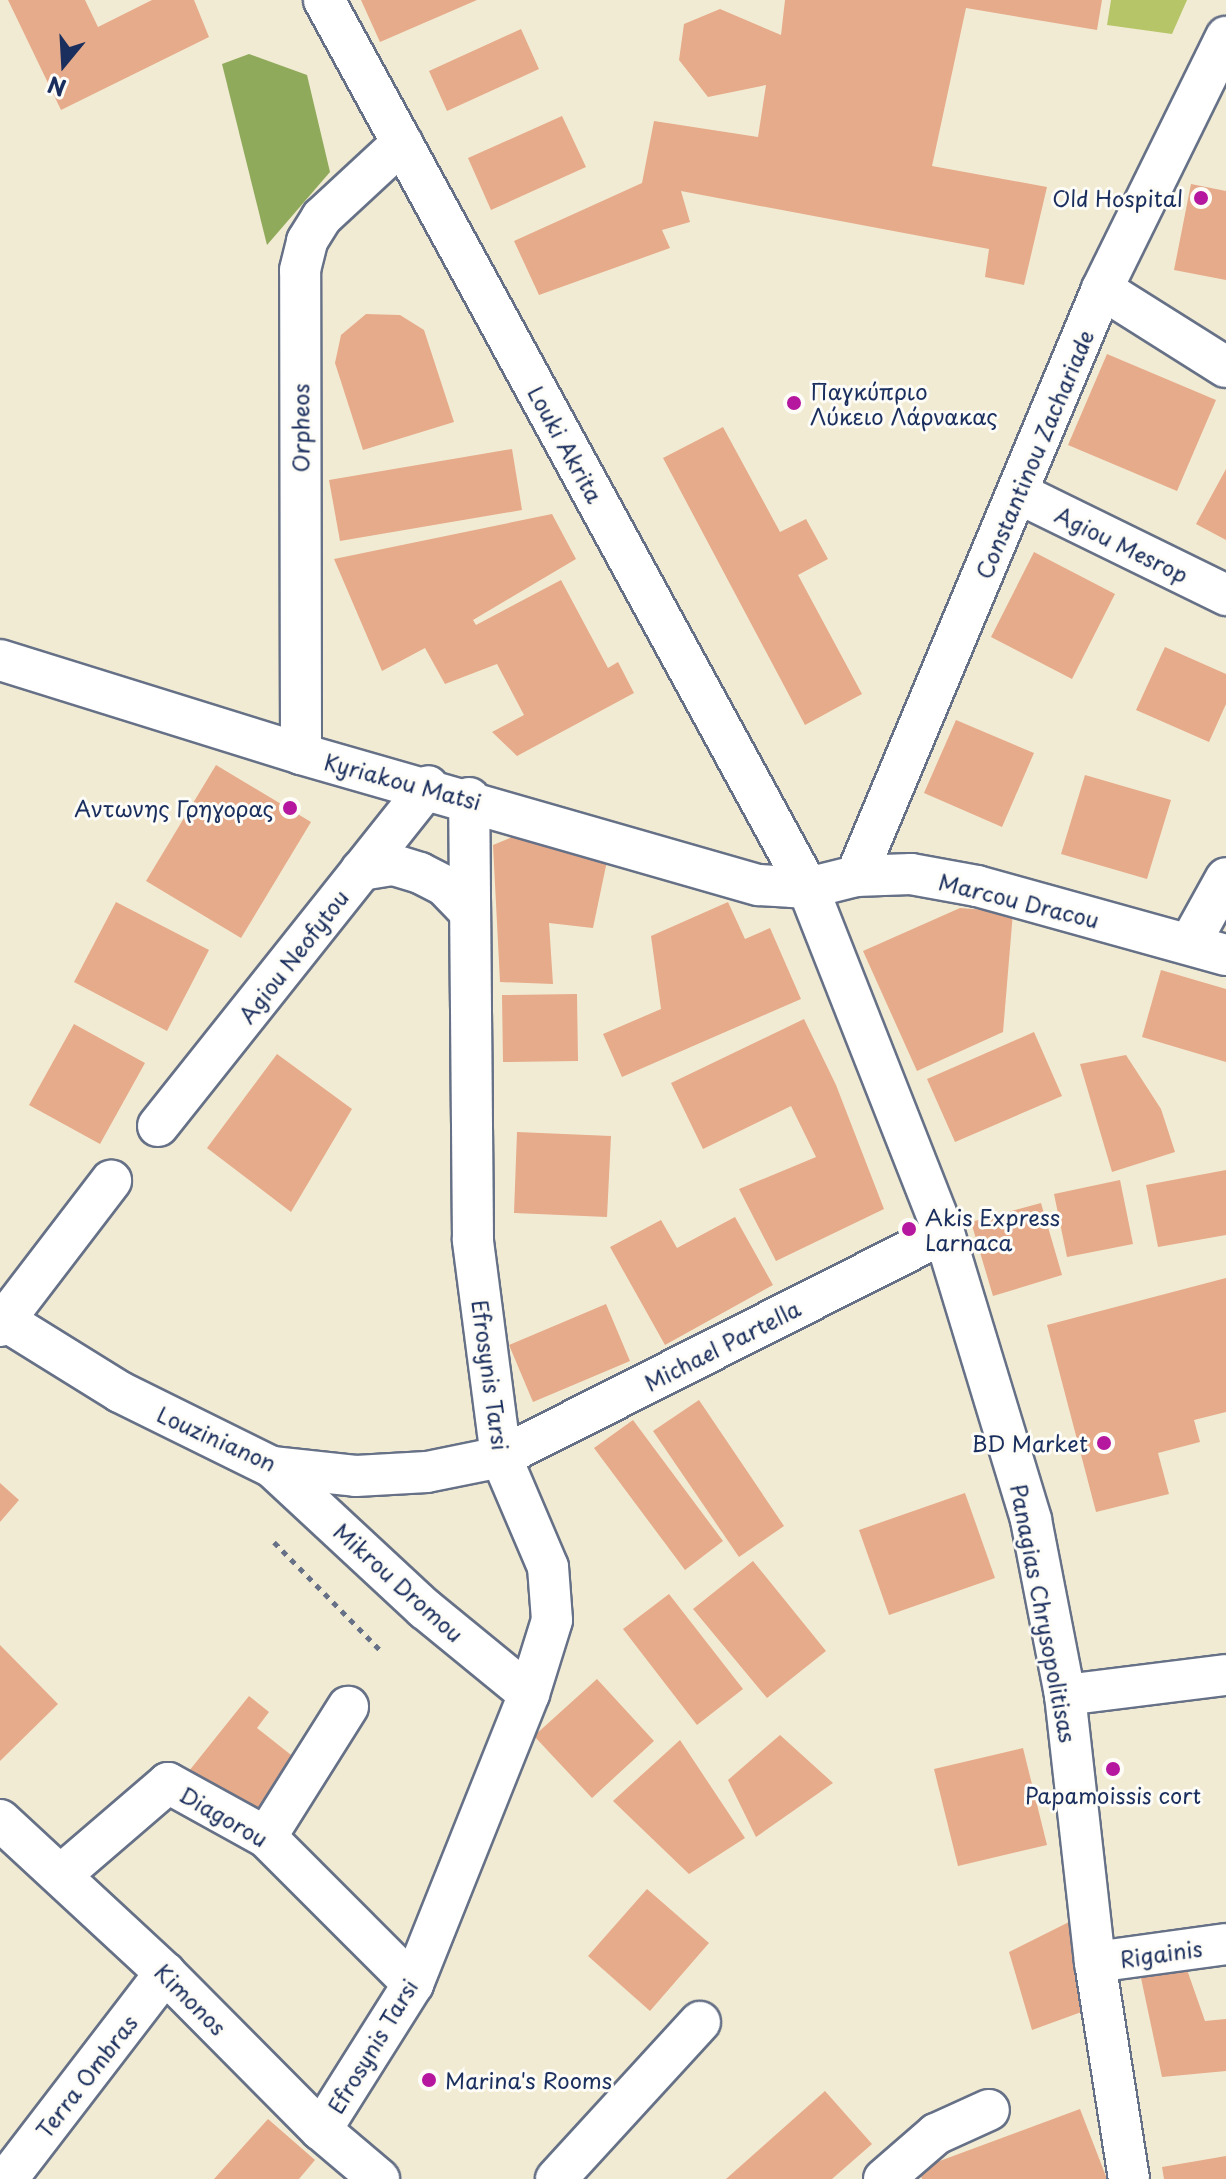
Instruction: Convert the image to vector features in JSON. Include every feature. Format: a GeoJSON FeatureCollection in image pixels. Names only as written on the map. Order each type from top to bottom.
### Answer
{"type":"FeatureCollection","features":[{"type":"Feature","properties":{"kind":"street","name":"Louki Akrita"},"geometry":{"type":"LineString","coordinates":[[324,0],[808,888]]}},
{"type":"Feature","properties":{"kind":"street","name":"Constantinou Zachariade"},"geometry":{"type":"LineString","coordinates":[[856,876],[1102,289],[1226,37]]}},
{"type":"Feature","properties":{"kind":"street","name":"Orpheos"},"geometry":{"type":"LineString","coordinates":[[301,754],[300,270],[307,241],[322,217],[402,143]]}},
{"type":"Feature","properties":{"kind":"street"},"geometry":{"type":"LineString","coordinates":[[1102,289],[1226,367]]}},
{"type":"Feature","properties":{"kind":"street","name":"Agiou Mesrop"},"geometry":{"type":"LineString","coordinates":[[1018,493],[1226,595]]}},
{"type":"Feature","properties":{"kind":"street","name":"Kyriakou Matsi"},"geometry":{"type":"LineString","coordinates":[[0,660],[301,754],[428,786],[759,885],[808,888]]}},
{"type":"Feature","properties":{"kind":"street","name":"Agiou Neofytou"},"geometry":{"type":"LineString","coordinates":[[158,1126],[428,786]]}},
{"type":"Feature","properties":{"kind":"street","name":"Efrosynis Tarsi"},"geometry":{"type":"LineString","coordinates":[[321,2130],[413,1984],[529,1694],[552,1620],[548,1567],[501,1457],[473,1240],[467,909],[469,798]]}},
{"type":"Feature","properties":{"kind":"street"},"geometry":{"type":"LineString","coordinates":[[361,870],[394,865],[420,873],[445,886],[467,909]]}},
{"type":"Feature","properties":{"kind":"street","name":"Marcou Dracou"},"geometry":{"type":"LineString","coordinates":[[808,888],[856,876],[911,874],[977,886],[1208,949]]}},
{"type":"Feature","properties":{"kind":"street"},"geometry":{"type":"LineString","coordinates":[[1208,949],[1226,878]]}},
{"type":"Feature","properties":{"kind":"street","name":"Panagias Chrysopolitisas"},"geometry":{"type":"LineString","coordinates":[[808,888],[944,1233],[1031,1520],[1065,1695],[1095,1962],[1129,2179]]}},
{"type":"Feature","properties":{"kind":"street"},"geometry":{"type":"LineString","coordinates":[[2,1323],[111,1181]]}},
{"type":"Feature","properties":{"kind":"street","name":"Michael Partella"},"geometry":{"type":"LineString","coordinates":[[501,1457],[944,1233]]}},
{"type":"Feature","properties":{"kind":"street","name":"Louzinianon"},"geometry":{"type":"LineString","coordinates":[[2,1323],[120,1392],[272,1467],[356,1476],[427,1472],[501,1457]]}},
{"type":"Feature","properties":{"kind":"street","name":"Mikrou Dromou"},"geometry":{"type":"LineString","coordinates":[[272,1467],[425,1609],[529,1694]]}},
{"type":"Feature","properties":{"kind":"street"},"geometry":{"type":"LineString","coordinates":[[1065,1695],[1226,1675]]}},
{"type":"Feature","properties":{"kind":"street"},"geometry":{"type":"LineString","coordinates":[[266,1837],[348,1707]]}},
{"type":"Feature","properties":{"kind":"street","name":"Diagorou"},"geometry":{"type":"LineString","coordinates":[[61,1875],[168,1783],[266,1837],[413,1984]]}},
{"type":"Feature","properties":{"kind":"street","name":"Kimonos"},"geometry":{"type":"LineString","coordinates":[[0,1820],[165,1973],[321,2130],[379,2179]]}},
{"type":"Feature","properties":{"kind":"street","name":"Rigainis"},"geometry":{"type":"LineString","coordinates":[[1095,1962],[1226,1944]]}},
{"type":"Feature","properties":{"kind":"street","name":"Terra Ombras"},"geometry":{"type":"LineString","coordinates":[[7,2179],[165,1973]]}},
{"type":"Feature","properties":{"kind":"street"},"geometry":{"type":"LineString","coordinates":[[556,2179],[700,2022]]}},
{"type":"Feature","properties":{"kind":"street"},"geometry":{"type":"LineString","coordinates":[[884,2179],[936,2134],[989,2110]]}},
{"type":"Feature","properties":{"kind":"path"},"geometry":{"type":"LineString","coordinates":[[274,1542],[380,1650]]}},
{"type":"Feature","properties":{"kind":"green space"},"geometry":{"type":"Polygon","coordinates":[[[1111,0],[1187,0],[1172,34],[1107,25],[1111,0]]]}},
{"type":"Feature","properties":{"kind":"green space"},"geometry":{"type":"Polygon","coordinates":[[[249,54],[307,75],[330,172],[267,245],[222,64],[249,54]]]}},
{"type":"Feature","properties":{"kind":"building"},"geometry":{"type":"Polygon","coordinates":[[[8,0],[85,0],[98,27],[152,0],[194,0],[209,37],[61,110],[8,0]]]}},
{"type":"Feature","properties":{"kind":"building"},"geometry":{"type":"Polygon","coordinates":[[[361,0],[477,0],[380,42],[361,0]]]}},
{"type":"Feature","properties":{"kind":"building"},"geometry":{"type":"Polygon","coordinates":[[[785,0],[1102,0],[1097,30],[966,8],[932,166],[1047,187],[1024,285],[985,277],[989,249],[681,191],[690,222],[662,230],[670,248],[539,295],[514,241],[642,183],[654,121],[758,137],[766,85],[708,97],[679,60],[684,24],[720,9],[781,35],[785,0]]]}},
{"type":"Feature","properties":{"kind":"building"},"geometry":{"type":"Polygon","coordinates":[[[521,29],[539,69],[447,111],[429,71],[521,29]]]}},
{"type":"Feature","properties":{"kind":"building"},"geometry":{"type":"Polygon","coordinates":[[[562,116],[586,167],[491,210],[468,158],[562,116]]]}},
{"type":"Feature","properties":{"kind":"building"},"geometry":{"type":"Polygon","coordinates":[[[1191,184],[1226,191],[1226,280],[1174,270],[1191,184]]]}},
{"type":"Feature","properties":{"kind":"building"},"geometry":{"type":"Polygon","coordinates":[[[366,314],[400,315],[424,330],[454,422],[363,450],[335,363],[341,335],[366,314]]]}},
{"type":"Feature","properties":{"kind":"building"},"geometry":{"type":"Polygon","coordinates":[[[1107,354],[1216,400],[1177,491],[1068,445],[1107,354]]]}},
{"type":"Feature","properties":{"kind":"building"},"geometry":{"type":"Polygon","coordinates":[[[723,427],[780,532],[806,519],[828,559],[798,575],[862,694],[805,725],[663,458],[723,427]]]}},
{"type":"Feature","properties":{"kind":"building"},"geometry":{"type":"Polygon","coordinates":[[[512,449],[522,510],[340,541],[329,480],[512,449]]]}},
{"type":"Feature","properties":{"kind":"building"},"geometry":{"type":"Polygon","coordinates":[[[1226,469],[1226,540],[1196,524],[1226,469]]]}},
{"type":"Feature","properties":{"kind":"building"},"geometry":{"type":"Polygon","coordinates":[[[552,514],[576,559],[473,620],[476,625],[561,580],[608,668],[618,662],[634,693],[517,756],[492,732],[524,715],[497,664],[445,684],[425,648],[382,671],[334,559],[552,514]]]}},
{"type":"Feature","properties":{"kind":"building"},"geometry":{"type":"Polygon","coordinates":[[[1034,552],[1115,594],[1072,679],[991,637],[1034,552]]]}},
{"type":"Feature","properties":{"kind":"building"},"geometry":{"type":"Polygon","coordinates":[[[1165,647],[1226,674],[1226,704],[1209,742],[1136,710],[1165,647]]]}},
{"type":"Feature","properties":{"kind":"building"},"geometry":{"type":"Polygon","coordinates":[[[956,720],[1034,753],[1002,827],[924,793],[956,720]]]}},
{"type":"Feature","properties":{"kind":"building"},"geometry":{"type":"Polygon","coordinates":[[[216,765],[311,822],[241,938],[146,881],[216,765]]]}},
{"type":"Feature","properties":{"kind":"building"},"geometry":{"type":"Polygon","coordinates":[[[1085,775],[1171,800],[1147,879],[1061,854],[1085,775]]]}},
{"type":"Feature","properties":{"kind":"building"},"geometry":{"type":"Polygon","coordinates":[[[517,835],[607,861],[593,928],[549,923],[553,984],[500,982],[493,845],[517,835]]]}},
{"type":"Feature","properties":{"kind":"building"},"geometry":{"type":"Polygon","coordinates":[[[116,902],[209,950],[167,1031],[74,982],[116,902]]]}},
{"type":"Feature","properties":{"kind":"building"},"geometry":{"type":"Polygon","coordinates":[[[728,902],[745,939],[770,928],[801,999],[622,1077],[603,1034],[661,1009],[651,936],[728,902]]]}},
{"type":"Feature","properties":{"kind":"building"},"geometry":{"type":"Polygon","coordinates":[[[960,908],[1013,912],[1003,1032],[917,1071],[863,951],[960,908]]]}},
{"type":"Feature","properties":{"kind":"building"},"geometry":{"type":"Polygon","coordinates":[[[1161,970],[1226,989],[1226,1062],[1142,1037],[1161,970]]]}},
{"type":"Feature","properties":{"kind":"building"},"geometry":{"type":"Polygon","coordinates":[[[577,994],[578,1061],[503,1062],[502,995],[577,994]]]}},
{"type":"Feature","properties":{"kind":"building"},"geometry":{"type":"Polygon","coordinates":[[[804,1019],[836,1085],[884,1209],[776,1261],[739,1189],[816,1157],[791,1106],[703,1149],[671,1083],[804,1019]]]}},
{"type":"Feature","properties":{"kind":"building"},"geometry":{"type":"Polygon","coordinates":[[[74,1024],[145,1063],[100,1144],[29,1105],[74,1024]]]}},
{"type":"Feature","properties":{"kind":"building"},"geometry":{"type":"Polygon","coordinates":[[[1034,1032],[1062,1096],[955,1142],[927,1079],[1034,1032]]]}},
{"type":"Feature","properties":{"kind":"building"},"geometry":{"type":"Polygon","coordinates":[[[277,1054],[352,1109],[291,1212],[207,1148],[277,1054]]]}},
{"type":"Feature","properties":{"kind":"building"},"geometry":{"type":"Polygon","coordinates":[[[1126,1055],[1161,1109],[1175,1152],[1112,1172],[1080,1064],[1126,1055]]]}},
{"type":"Feature","properties":{"kind":"building"},"geometry":{"type":"Polygon","coordinates":[[[517,1132],[611,1136],[607,1217],[514,1213],[517,1132]]]}},
{"type":"Feature","properties":{"kind":"building"},"geometry":{"type":"Polygon","coordinates":[[[1226,1170],[1226,1235],[1158,1247],[1146,1185],[1226,1170]]]}},
{"type":"Feature","properties":{"kind":"building"},"geometry":{"type":"Polygon","coordinates":[[[1120,1180],[1133,1244],[1067,1257],[1054,1194],[1120,1180]]]}},
{"type":"Feature","properties":{"kind":"building"},"geometry":{"type":"Polygon","coordinates":[[[1041,1203],[1062,1275],[993,1296],[971,1222],[1041,1203]]]}},
{"type":"Feature","properties":{"kind":"building"},"geometry":{"type":"Polygon","coordinates":[[[735,1217],[773,1285],[665,1345],[610,1247],[661,1220],[677,1248],[735,1217]]]}},
{"type":"Feature","properties":{"kind":"building"},"geometry":{"type":"Polygon","coordinates":[[[1226,1278],[1226,1412],[1194,1420],[1200,1442],[1158,1453],[1169,1494],[1096,1512],[1047,1325],[1226,1278]]]}},
{"type":"Feature","properties":{"kind":"building"},"geometry":{"type":"Polygon","coordinates":[[[606,1304],[630,1361],[533,1402],[509,1345],[606,1304]]]}},
{"type":"Feature","properties":{"kind":"building"},"geometry":{"type":"Polygon","coordinates":[[[699,1400],[784,1526],[739,1557],[653,1431],[699,1400]]]}},
{"type":"Feature","properties":{"kind":"building"},"geometry":{"type":"Polygon","coordinates":[[[633,1420],[723,1541],[685,1570],[594,1448],[633,1420]]]}},
{"type":"Feature","properties":{"kind":"building"},"geometry":{"type":"Polygon","coordinates":[[[0,1483],[19,1500],[0,1522],[0,1483]]]}},
{"type":"Feature","properties":{"kind":"building"},"geometry":{"type":"Polygon","coordinates":[[[965,1493],[995,1578],[889,1615],[859,1530],[965,1493]]]}},
{"type":"Feature","properties":{"kind":"building"},"geometry":{"type":"Polygon","coordinates":[[[753,1561],[826,1651],[767,1698],[693,1609],[753,1561]]]}},
{"type":"Feature","properties":{"kind":"building"},"geometry":{"type":"Polygon","coordinates":[[[669,1594],[743,1689],[697,1725],[623,1629],[669,1594]]]}},
{"type":"Feature","properties":{"kind":"building"},"geometry":{"type":"Polygon","coordinates":[[[0,1645],[58,1704],[0,1761],[0,1645]]]}},
{"type":"Feature","properties":{"kind":"building"},"geometry":{"type":"Polygon","coordinates":[[[597,1679],[654,1741],[592,1798],[534,1736],[597,1679]]]}},
{"type":"Feature","properties":{"kind":"building"},"geometry":{"type":"Polygon","coordinates":[[[249,1696],[269,1712],[257,1728],[300,1762],[251,1822],[189,1771],[249,1696]]]}},
{"type":"Feature","properties":{"kind":"building"},"geometry":{"type":"Polygon","coordinates":[[[780,1735],[833,1783],[756,1837],[728,1780],[780,1735]]]}},
{"type":"Feature","properties":{"kind":"building"},"geometry":{"type":"Polygon","coordinates":[[[680,1740],[745,1838],[689,1874],[613,1801],[680,1740]]]}},
{"type":"Feature","properties":{"kind":"building"},"geometry":{"type":"Polygon","coordinates":[[[1023,1748],[1047,1845],[958,1866],[934,1769],[1023,1748]]]}},
{"type":"Feature","properties":{"kind":"building"},"geometry":{"type":"Polygon","coordinates":[[[647,1889],[709,1943],[650,2011],[588,1956],[647,1889]]]}},
{"type":"Feature","properties":{"kind":"building"},"geometry":{"type":"Polygon","coordinates":[[[1073,1920],[1087,2010],[1032,2030],[1009,1952],[1073,1920]]]}},
{"type":"Feature","properties":{"kind":"building"},"geometry":{"type":"Polygon","coordinates":[[[1185,1964],[1205,2021],[1226,2019],[1226,2071],[1162,2077],[1141,1978],[1185,1964]]]}},
{"type":"Feature","properties":{"kind":"building"},"geometry":{"type":"Polygon","coordinates":[[[825,2091],[872,2144],[832,2179],[726,2179],[825,2091]]]}},
{"type":"Feature","properties":{"kind":"building"},"geometry":{"type":"Polygon","coordinates":[[[1080,2109],[1107,2179],[922,2179],[918,2169],[1080,2109]]]}},
{"type":"Feature","properties":{"kind":"building"},"geometry":{"type":"Polygon","coordinates":[[[268,2119],[315,2160],[299,2179],[214,2179],[268,2119]]]}},
{"type":"Feature","properties":{"kind":"building"},"geometry":{"type":"Polygon","coordinates":[[[1226,2156],[1226,2179],[1164,2179],[1162,2167],[1226,2156]]]}},
{"type":"Feature","properties":{"kind":"place","name":"Old Hospital"},"geometry":{"type":"Point","coordinates":[1201,198]}},
{"type":"Feature","properties":{"kind":"place","name":"Παγκύπριο Λύκειο Λάρνακας"},"geometry":{"type":"Point","coordinates":[794,403]}},
{"type":"Feature","properties":{"kind":"place","name":"Αντωνης Γρηγορας"},"geometry":{"type":"Point","coordinates":[290,808]}},
{"type":"Feature","properties":{"kind":"place","name":"Akis Express Larnaca"},"geometry":{"type":"Point","coordinates":[909,1229]}},
{"type":"Feature","properties":{"kind":"place","name":"BD Market"},"geometry":{"type":"Point","coordinates":[1104,1443]}},
{"type":"Feature","properties":{"kind":"place","name":"Papamoissis cort"},"geometry":{"type":"Point","coordinates":[1113,1769]}},
{"type":"Feature","properties":{"kind":"place","name":"Marina's Rooms"},"geometry":{"type":"Point","coordinates":[429,2080]}}]}
